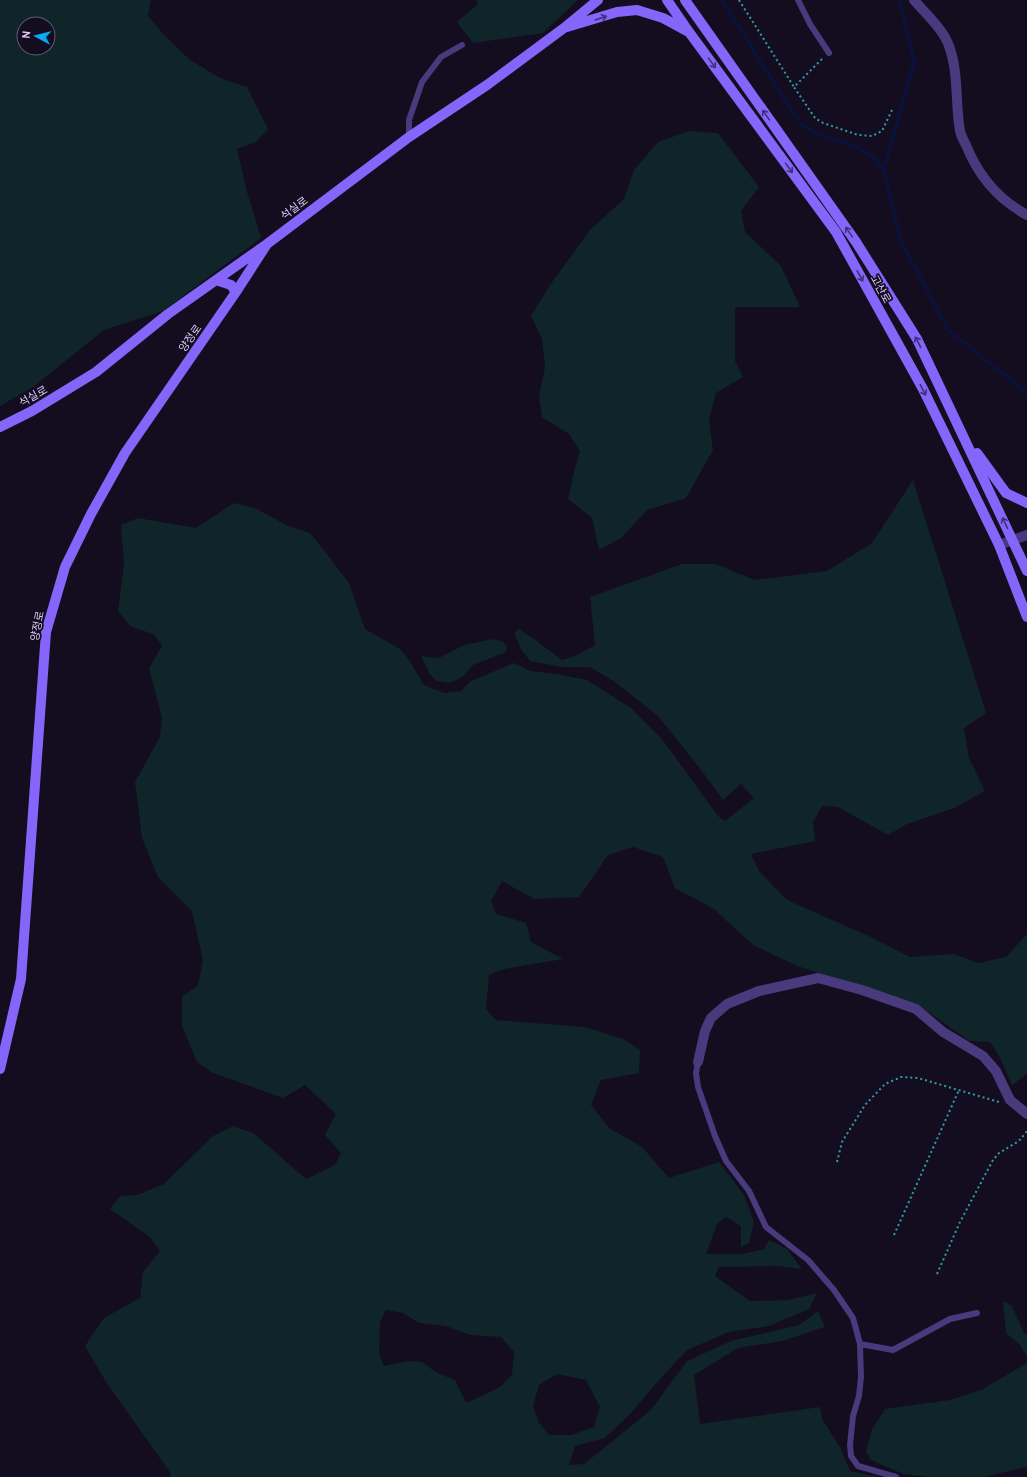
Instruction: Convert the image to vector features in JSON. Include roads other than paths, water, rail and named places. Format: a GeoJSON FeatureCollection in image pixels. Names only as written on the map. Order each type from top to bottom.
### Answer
{"type":"FeatureCollection","features":[{"type":"Feature","properties":{"kind":"street","name":"석실로"},"geometry":{"type":"LineString","coordinates":[[0,427],[32,411],[96,372],[168,314],[267,244],[409,137],[487,85],[564,28],[598,0]]}},
{"type":"Feature","properties":{"kind":"street","name":"고산로"},"geometry":{"type":"LineString","coordinates":[[667,0],[836,232],[923,389],[999,545],[1027,616]]}},
{"type":"Feature","properties":{"kind":"street","name":"고산로"},"geometry":{"type":"LineString","coordinates":[[685,0],[856,242],[917,339],[1027,571]]}},
{"type":"Feature","properties":{"kind":"street"},"geometry":{"type":"LineString","coordinates":[[914,0],[934,23],[949,45],[955,70],[961,132],[972,160],[987,182],[1005,202],[1027,215]]}},
{"type":"Feature","properties":{"kind":"street"},"geometry":{"type":"LineString","coordinates":[[564,28],[617,12],[637,10],[663,18],[689,32]]}},
{"type":"Feature","properties":{"kind":"street","name":"양정로"},"geometry":{"type":"LineString","coordinates":[[0,1069],[21,979],[37,738],[46,632],[65,567],[91,514],[125,453],[236,292],[267,244]]}},
{"type":"Feature","properties":{"kind":"street"},"geometry":{"type":"LineString","coordinates":[[216,280],[231,285],[236,292]]}},
{"type":"Feature","properties":{"kind":"street"},"geometry":{"type":"LineString","coordinates":[[963,435],[1006,493],[1027,502]]}},
{"type":"Feature","properties":{"kind":"street"},"geometry":{"type":"LineString","coordinates":[[999,545],[1027,535]]}},
{"type":"Feature","properties":{"kind":"street"},"geometry":{"type":"LineString","coordinates":[[698,1062],[705,1031],[711,1018],[727,1004],[759,991],[818,978],[862,990],[916,1009],[943,1032],[983,1056],[996,1071],[1010,1100],[1027,1114]]}},
{"type":"Feature","properties":{"kind":"lane"},"geometry":{"type":"LineString","coordinates":[[798,0],[810,24],[829,53]]}},
{"type":"Feature","properties":{"kind":"lane"},"geometry":{"type":"LineString","coordinates":[[409,137],[409,120],[422,82],[441,57],[462,45]]}},
{"type":"Feature","properties":{"kind":"lane"},"geometry":{"type":"LineString","coordinates":[[698,1062],[696,1073],[698,1087],[715,1136],[726,1161],[749,1192],[766,1227],[808,1260],[834,1290],[853,1318],[860,1344],[861,1377],[853,1416],[850,1445],[851,1456],[858,1466],[896,1477]]}},
{"type":"Feature","properties":{"kind":"lane"},"geometry":{"type":"LineString","coordinates":[[860,1344],[893,1350],[950,1319],[977,1313]]}},
{"type":"Feature","properties":{"kind":"waterway"},"geometry":{"type":"LineString","coordinates":[[722,0],[802,125],[823,137],[851,144],[871,155],[884,170],[900,239],[948,330],[1027,393]]}},
{"type":"Feature","properties":{"kind":"waterway"},"geometry":{"type":"LineString","coordinates":[[884,170],[914,62],[900,2]]}}]}
